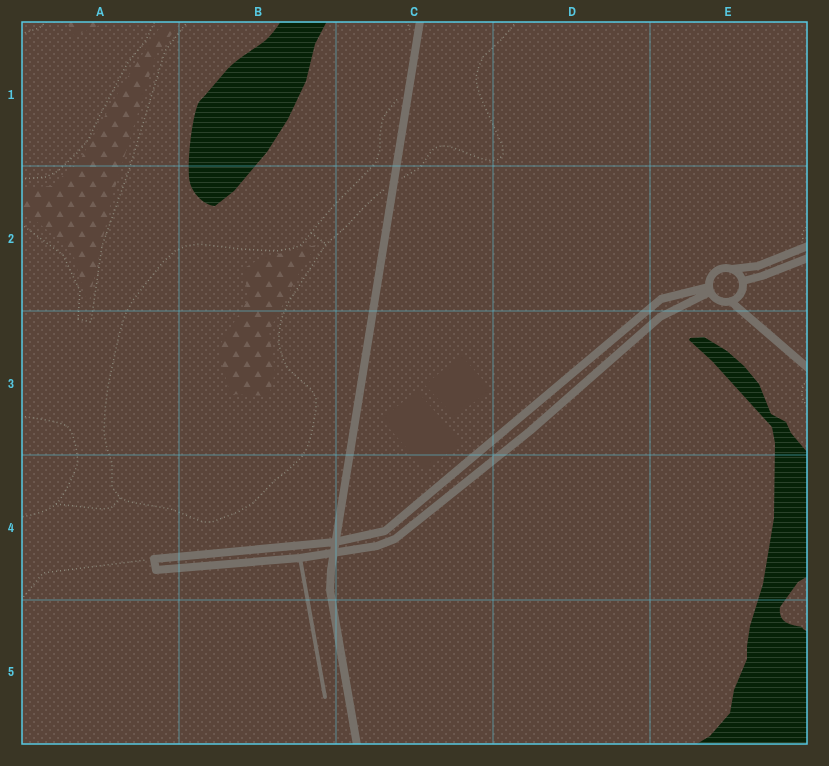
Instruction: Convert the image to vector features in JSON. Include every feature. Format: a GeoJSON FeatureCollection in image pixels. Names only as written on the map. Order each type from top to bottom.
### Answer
{"type":"FeatureCollection","features":[{"type":"Feature","properties":{"kind":"street"},"geometry":{"type":"LineString","coordinates":[[357,745],[330,590],[331,570],[420,21]]}},
{"type":"Feature","properties":{"kind":"street"},"geometry":{"type":"LineString","coordinates":[[732,269],[758,266],[806,246]]}},
{"type":"Feature","properties":{"kind":"street"},"geometry":{"type":"LineString","coordinates":[[743,281],[762,276],[808,258]]}},
{"type":"Feature","properties":{"kind":"street"},"geometry":{"type":"LineString","coordinates":[[726,268],[737,271],[743,281],[744,286],[740,296],[732,302],[727,303],[717,300],[713,297],[709,290],[709,281],[711,276],[715,271],[720,269],[726,268]]}},
{"type":"Feature","properties":{"kind":"street"},"geometry":{"type":"LineString","coordinates":[[709,290],[660,317],[530,431],[395,539],[377,546],[300,558],[156,570],[154,559],[335,542],[385,531],[661,299],[709,290]]}},
{"type":"Feature","properties":{"kind":"street"},"geometry":{"type":"LineString","coordinates":[[732,302],[808,368]]}},
{"type":"Feature","properties":{"kind":"lane"},"geometry":{"type":"LineString","coordinates":[[300,558],[325,698]]}},
{"type":"Feature","properties":{"kind":"path"},"geometry":{"type":"LineString","coordinates":[[21,34],[39,28],[47,21]]}},
{"type":"Feature","properties":{"kind":"path"},"geometry":{"type":"LineString","coordinates":[[21,179],[46,177],[58,171],[88,140],[127,64],[146,40],[155,21]]}},
{"type":"Feature","properties":{"kind":"path"},"geometry":{"type":"LineString","coordinates":[[21,224],[63,256],[80,291],[78,319],[91,322],[102,246],[128,170],[165,51],[188,21]]}},
{"type":"Feature","properties":{"kind":"path"},"geometry":{"type":"LineString","coordinates":[[407,21],[410,33]]}},
{"type":"Feature","properties":{"kind":"path"},"geometry":{"type":"LineString","coordinates":[[401,95],[386,113],[382,121],[380,150],[376,162],[335,204],[301,245],[294,248],[276,251],[199,244],[186,246],[175,251],[163,262],[133,300],[125,315],[119,336],[108,386],[105,410],[104,432],[106,445],[112,463],[112,487],[120,498],[130,502],[171,509],[204,522],[212,522],[238,512],[252,503],[275,480],[301,458],[307,448],[311,436],[316,410],[316,398],[311,389],[288,369],[279,345],[281,320],[288,304],[326,244],[346,227],[377,195],[420,167],[434,149],[443,146],[452,147],[490,161],[498,159],[503,154],[503,148],[481,98],[476,77],[478,66],[483,57],[502,39],[517,21]]}},
{"type":"Feature","properties":{"kind":"path"},"geometry":{"type":"LineString","coordinates":[[806,246],[802,237],[803,231],[808,226]]}},
{"type":"Feature","properties":{"kind":"path"},"geometry":{"type":"LineString","coordinates":[[311,232],[326,244]]}},
{"type":"Feature","properties":{"kind":"path"},"geometry":{"type":"LineString","coordinates":[[807,380],[804,384],[802,393],[803,401],[808,407]]}},
{"type":"Feature","properties":{"kind":"path"},"geometry":{"type":"LineString","coordinates":[[21,416],[62,423],[69,428],[75,440],[78,457],[77,465],[67,488],[56,504],[40,513],[21,517]]}},
{"type":"Feature","properties":{"kind":"path"},"geometry":{"type":"LineString","coordinates":[[56,504],[102,509],[111,508],[120,498]]}},
{"type":"Feature","properties":{"kind":"path"},"geometry":{"type":"LineString","coordinates":[[21,600],[43,573],[154,559]]}},
{"type":"Feature","properties":{"kind":"green space"},"geometry":{"type":"Polygon","coordinates":[[[21,21],[808,21],[808,745],[21,745],[21,21]]]}},
{"type":"Feature","properties":{"kind":"green space"},"geometry":{"type":"Polygon","coordinates":[[[66,21],[109,21],[74,36],[66,21]]]}},
{"type":"Feature","properties":{"kind":"green space"},"geometry":{"type":"Polygon","coordinates":[[[164,21],[182,21],[156,54],[112,197],[88,306],[72,250],[21,209],[21,188],[52,186],[80,160],[122,86],[164,21]]]}},
{"type":"Feature","properties":{"kind":"green space"},"geometry":{"type":"Polygon","coordinates":[[[316,245],[298,275],[269,331],[275,372],[269,396],[230,394],[218,348],[249,298],[243,269],[261,258],[316,245]]]}},
{"type":"Feature","properties":{"kind":"green space"},"geometry":{"type":"Polygon","coordinates":[[[461,355],[491,389],[455,417],[425,385],[461,355]]]}},
{"type":"Feature","properties":{"kind":"green space"},"geometry":{"type":"Polygon","coordinates":[[[417,391],[462,442],[426,470],[381,419],[417,391]]]}},
{"type":"Feature","properties":{"kind":"shaded area"},"geometry":{"type":"Polygon","coordinates":[[[281,21],[327,21],[315,44],[306,81],[288,119],[267,152],[234,191],[215,206],[207,204],[196,195],[191,187],[189,176],[190,142],[196,108],[200,101],[229,67],[266,40],[281,21]]]}},
{"type":"Feature","properties":{"kind":"shaded area"},"geometry":{"type":"Polygon","coordinates":[[[704,337],[727,351],[744,366],[759,384],[771,414],[786,422],[791,433],[808,455],[808,576],[798,582],[780,607],[780,612],[783,620],[789,624],[802,627],[808,632],[808,745],[695,745],[710,736],[730,713],[734,690],[747,659],[750,626],[763,584],[774,518],[775,443],[772,427],[712,361],[689,340],[690,338],[704,337]]]}}]}
